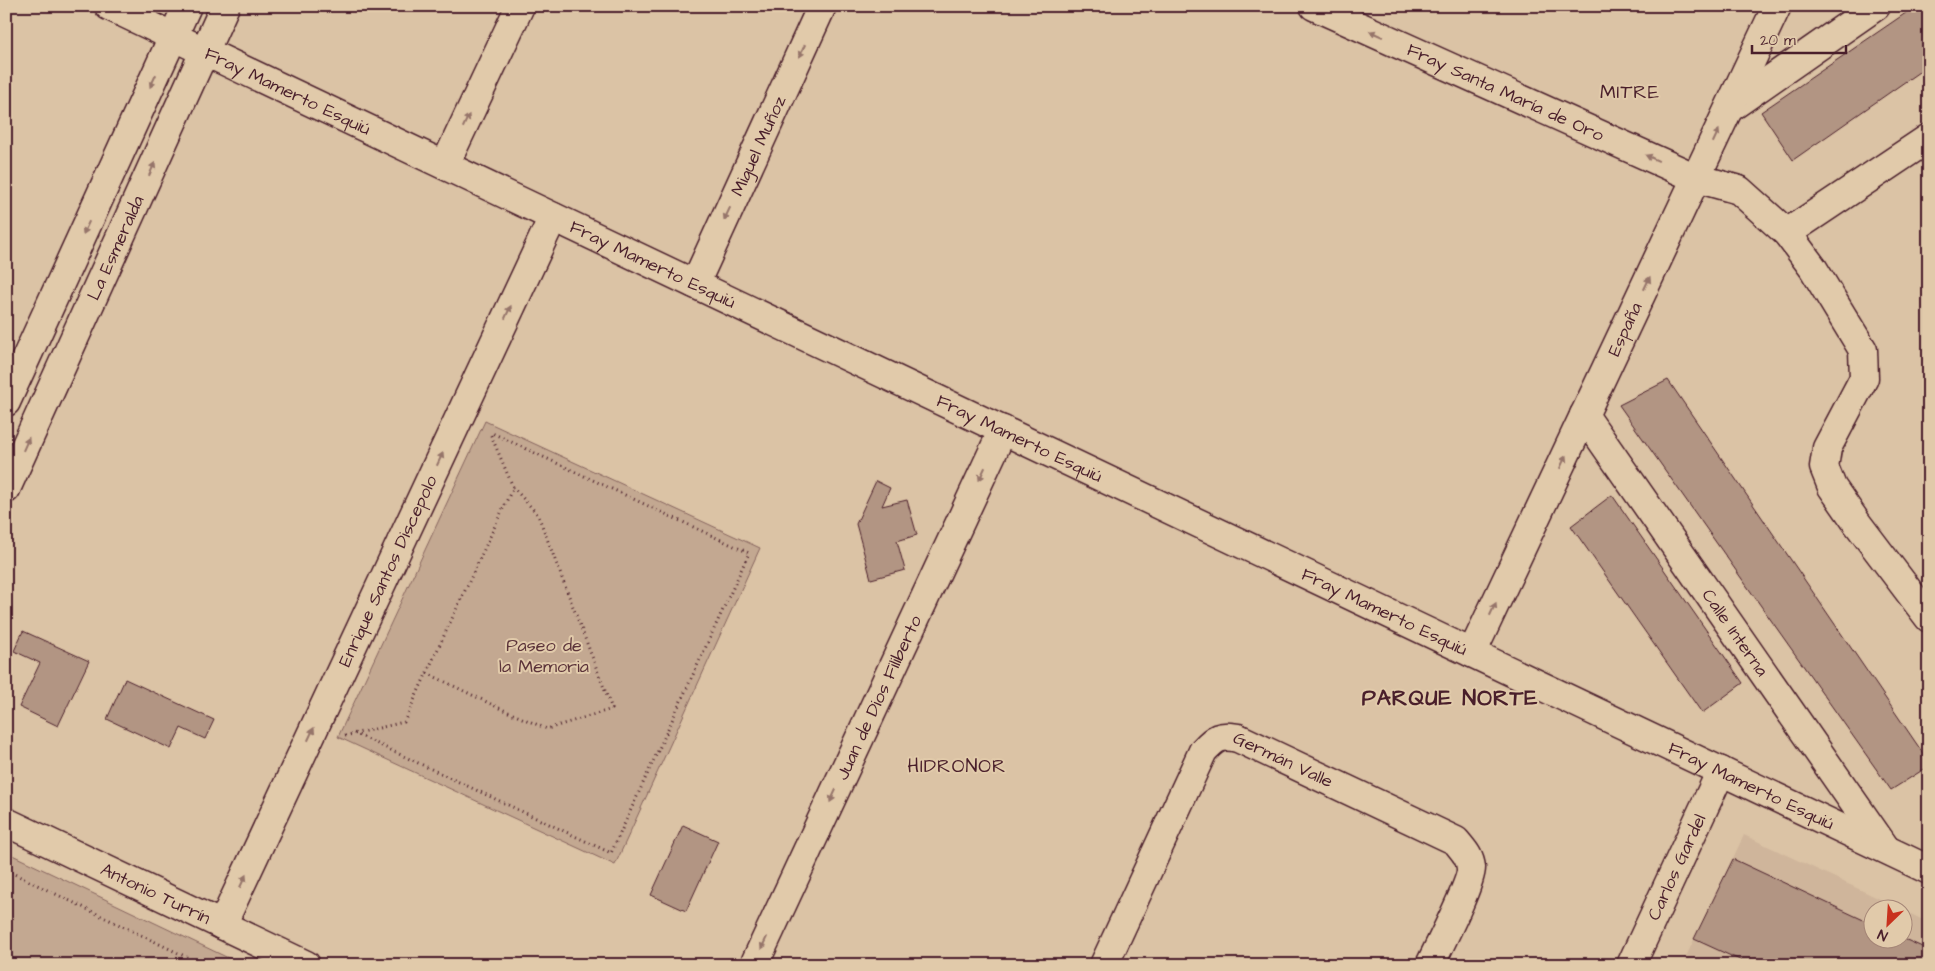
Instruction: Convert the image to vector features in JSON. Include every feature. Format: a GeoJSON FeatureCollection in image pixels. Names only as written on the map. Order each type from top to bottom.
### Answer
{"type":"FeatureCollection","features":[{"type":"Feature","properties":{"kind":"street","name":"Fray Mamerto Esquiú"},"geometry":{"type":"LineString","coordinates":[[109,6],[1887,850],[1928,867]]}},
{"type":"Feature","properties":{"kind":"street","name":"La Esmeralda"},"geometry":{"type":"LineString","coordinates":[[6,402],[188,6]]}},
{"type":"Feature","properties":{"kind":"street","name":"La Esmeralda"},"geometry":{"type":"LineString","coordinates":[[6,489],[226,6]]}},
{"type":"Feature","properties":{"kind":"street"},"geometry":{"type":"LineString","coordinates":[[445,165],[520,6]]}},
{"type":"Feature","properties":{"kind":"street","name":"Miguel Muñoz"},"geometry":{"type":"LineString","coordinates":[[695,284],[822,6]]}},
{"type":"Feature","properties":{"kind":"street","name":"Fray Santa María de Oro"},"geometry":{"type":"LineString","coordinates":[[1314,6],[1696,178],[1739,190],[1787,233],[1813,268],[1862,350],[1864,378],[1827,448],[1824,467],[1832,487],[1856,523],[1929,618]]}},
{"type":"Feature","properties":{"kind":"street","name":"España"},"geometry":{"type":"LineString","coordinates":[[1472,653],[1777,6]]}},
{"type":"Feature","properties":{"kind":"street"},"geometry":{"type":"LineString","coordinates":[[1729,108],[1876,6]]}},
{"type":"Feature","properties":{"kind":"street"},"geometry":{"type":"LineString","coordinates":[[1787,233],[1929,138]]}},
{"type":"Feature","properties":{"kind":"street","name":"Enrique Santos Discepolo"},"geometry":{"type":"LineString","coordinates":[[222,925],[553,217]]}},
{"type":"Feature","properties":{"kind":"street","name":"Calle Interna"},"geometry":{"type":"LineString","coordinates":[[1584,416],[1887,850]]}},
{"type":"Feature","properties":{"kind":"street","name":"Juan de Dios Filiberto"},"geometry":{"type":"LineString","coordinates":[[754,965],[1003,430]]}},
{"type":"Feature","properties":{"kind":"street","name":"Germán Valle"},"geometry":{"type":"LineString","coordinates":[[1104,965],[1203,751],[1214,740],[1225,735],[1238,738],[1456,841],[1468,855],[1471,870],[1467,885],[1430,965]]}},
{"type":"Feature","properties":{"kind":"street","name":"Carlos Gardel"},"geometry":{"type":"LineString","coordinates":[[1631,965],[1722,771]]}},
{"type":"Feature","properties":{"kind":"street","name":"Antonio Turrín"},"geometry":{"type":"LineString","coordinates":[[6,822],[306,965]]}},
{"type":"Feature","properties":{"kind":"path"},"geometry":{"type":"LineString","coordinates":[[427,673],[547,729],[612,709],[538,515],[513,487],[487,427]]}},
{"type":"Feature","properties":{"kind":"path"},"geometry":{"type":"LineString","coordinates":[[354,733],[611,853],[749,553],[490,432]]}},
{"type":"Feature","properties":{"kind":"path"},"geometry":{"type":"LineString","coordinates":[[338,737],[404,722],[513,487]]}},
{"type":"Feature","properties":{"kind":"path"},"geometry":{"type":"LineString","coordinates":[[6,870],[195,963],[203,965]]}},
{"type":"Feature","properties":{"kind":"shaded area"},"geometry":{"type":"Polygon","coordinates":[[[1744,835],[1878,898],[1862,898],[1862,948],[1912,948],[1912,914],[1929,923],[1929,965],[1682,965],[1744,835]]]}},
{"type":"Feature","properties":{"kind":"green space","name":"Paseo de la Memoria"},"geometry":{"type":"Polygon","coordinates":[[[485,421],[760,548],[615,865],[338,737],[485,421]]]}},
{"type":"Feature","properties":{"kind":"green space"},"geometry":{"type":"Polygon","coordinates":[[[6,852],[243,965],[6,965],[6,852]]]}},
{"type":"Feature","properties":{"kind":"building"},"geometry":{"type":"Polygon","coordinates":[[[1916,6],[1929,6],[1929,65],[1793,160],[1761,112],[1916,6]]]}},
{"type":"Feature","properties":{"kind":"building"},"geometry":{"type":"Polygon","coordinates":[[[1668,380],[1929,762],[1929,766],[1891,790],[1619,405],[1668,380]]]}},
{"type":"Feature","properties":{"kind":"building"},"geometry":{"type":"Polygon","coordinates":[[[876,481],[890,488],[882,506],[907,500],[917,535],[897,541],[905,570],[871,579],[856,524],[876,481]]]}},
{"type":"Feature","properties":{"kind":"building"},"geometry":{"type":"Polygon","coordinates":[[[1612,495],[1743,683],[1702,713],[1571,526],[1612,495]]]}},
{"type":"Feature","properties":{"kind":"building"},"geometry":{"type":"Polygon","coordinates":[[[23,631],[89,661],[58,726],[19,707],[40,663],[14,651],[23,631]]]}},
{"type":"Feature","properties":{"kind":"building"},"geometry":{"type":"Polygon","coordinates":[[[125,679],[214,720],[205,739],[181,728],[171,749],[107,719],[125,679]]]}},
{"type":"Feature","properties":{"kind":"building"},"geometry":{"type":"Polygon","coordinates":[[[683,825],[718,841],[686,911],[651,895],[683,825]]]}},
{"type":"Feature","properties":{"kind":"building"},"geometry":{"type":"Polygon","coordinates":[[[1733,859],[1862,919],[1862,948],[1912,948],[1912,942],[1929,950],[1929,965],[1741,965],[1742,961],[1694,939],[1733,859]]]}},
{"type":"Feature","properties":{"kind":"district","name":"MITRE"},"geometry":{"type":"Point","coordinates":[1630,91]}},
{"type":"Feature","properties":{"kind":"district","name":"PARQUE NORTE"},"geometry":{"type":"Point","coordinates":[1450,697]}},
{"type":"Feature","properties":{"kind":"district","name":"HIDRONOR"},"geometry":{"type":"Point","coordinates":[957,765]}}]}
